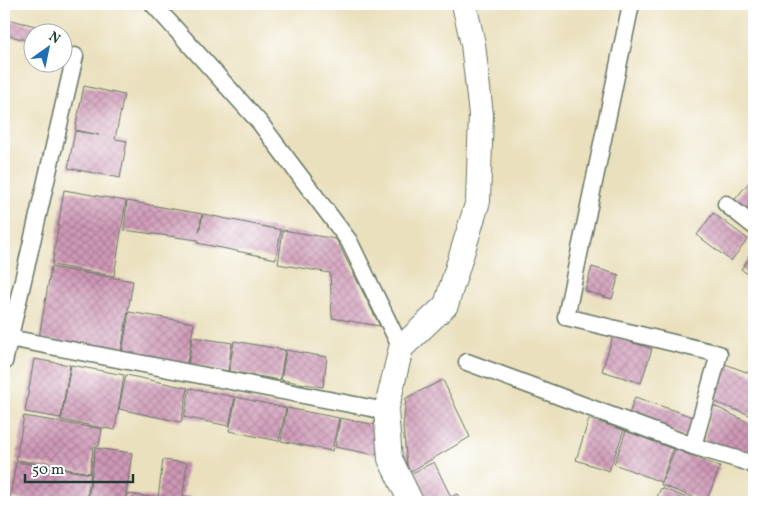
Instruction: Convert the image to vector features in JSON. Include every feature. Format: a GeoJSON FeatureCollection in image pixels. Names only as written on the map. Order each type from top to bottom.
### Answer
{"type":"FeatureCollection","features":[{"type":"Feature","properties":{"kind":"street"},"geometry":{"type":"LineString","coordinates":[[153,4],[260,122],[349,240],[401,348]]}},
{"type":"Feature","properties":{"kind":"street"},"geometry":{"type":"LineString","coordinates":[[411,502],[390,459],[386,411],[401,348],[446,305],[478,201],[481,115],[473,44],[464,4]]}},
{"type":"Feature","properties":{"kind":"street"},"geometry":{"type":"LineString","coordinates":[[631,4],[566,317],[719,354],[693,446]]}},
{"type":"Feature","properties":{"kind":"street"},"geometry":{"type":"LineString","coordinates":[[4,362],[8,338],[75,56]]}},
{"type":"Feature","properties":{"kind":"street"},"geometry":{"type":"LineString","coordinates":[[726,204],[754,226]]}},
{"type":"Feature","properties":{"kind":"street"},"geometry":{"type":"LineString","coordinates":[[8,338],[386,411]]}},
{"type":"Feature","properties":{"kind":"street"},"geometry":{"type":"LineString","coordinates":[[467,362],[693,446],[750,463],[754,466]]}},
{"type":"Feature","properties":{"kind":"building"},"geometry":{"type":"Polygon","coordinates":[[[4,18],[22,23],[22,39],[4,34],[4,18]]]}},
{"type":"Feature","properties":{"kind":"building"},"geometry":{"type":"Polygon","coordinates":[[[84,86],[124,95],[115,139],[127,141],[120,178],[68,168],[75,131],[99,135],[75,130],[84,86]]]}},
{"type":"Feature","properties":{"kind":"building"},"geometry":{"type":"Polygon","coordinates":[[[749,182],[754,187],[754,218],[733,202],[749,182]]]}},
{"type":"Feature","properties":{"kind":"building"},"geometry":{"type":"Polygon","coordinates":[[[64,190],[126,201],[114,276],[52,265],[64,190]]]}},
{"type":"Feature","properties":{"kind":"building"},"geometry":{"type":"Polygon","coordinates":[[[127,201],[202,214],[199,232],[203,214],[281,230],[276,259],[197,243],[198,240],[124,230],[127,201]]]}},
{"type":"Feature","properties":{"kind":"building"},"geometry":{"type":"Polygon","coordinates":[[[713,213],[748,239],[731,261],[697,235],[713,213]]]}},
{"type":"Feature","properties":{"kind":"building"},"geometry":{"type":"Polygon","coordinates":[[[283,230],[336,239],[380,326],[332,318],[330,273],[278,264],[283,230]]]}},
{"type":"Feature","properties":{"kind":"building"},"geometry":{"type":"Polygon","coordinates":[[[754,252],[754,279],[741,269],[754,252]]]}},
{"type":"Feature","properties":{"kind":"building"},"geometry":{"type":"Polygon","coordinates":[[[51,267],[133,281],[121,352],[39,338],[51,267]]]}},
{"type":"Feature","properties":{"kind":"building"},"geometry":{"type":"Polygon","coordinates":[[[592,267],[619,275],[612,299],[585,291],[592,267]]]}},
{"type":"Feature","properties":{"kind":"building"},"geometry":{"type":"Polygon","coordinates":[[[129,312],[194,323],[187,364],[122,353],[129,312]]]}},
{"type":"Feature","properties":{"kind":"building"},"geometry":{"type":"Polygon","coordinates":[[[613,336],[652,349],[641,383],[602,371],[613,336]]]}},
{"type":"Feature","properties":{"kind":"building"},"geometry":{"type":"Polygon","coordinates":[[[193,337],[232,343],[228,371],[188,364],[193,337]]]}},
{"type":"Feature","properties":{"kind":"building"},"geometry":{"type":"Polygon","coordinates":[[[234,341],[285,350],[280,380],[229,371],[234,341]]]}},
{"type":"Feature","properties":{"kind":"building"},"geometry":{"type":"Polygon","coordinates":[[[286,350],[327,357],[323,387],[281,380],[286,350]]]}},
{"type":"Feature","properties":{"kind":"building"},"geometry":{"type":"Polygon","coordinates":[[[34,359],[70,365],[61,418],[25,412],[34,359]]]}},
{"type":"Feature","properties":{"kind":"building"},"geometry":{"type":"Polygon","coordinates":[[[725,364],[754,375],[753,416],[712,401],[725,364]]]}},
{"type":"Feature","properties":{"kind":"building"},"geometry":{"type":"Polygon","coordinates":[[[71,365],[124,375],[115,430],[61,420],[71,365]]]}},
{"type":"Feature","properties":{"kind":"building"},"geometry":{"type":"Polygon","coordinates":[[[126,375],[188,388],[181,422],[119,409],[126,375]]]}},
{"type":"Feature","properties":{"kind":"building"},"geometry":{"type":"Polygon","coordinates":[[[443,380],[470,437],[408,473],[403,428],[406,398],[443,380]]]}},
{"type":"Feature","properties":{"kind":"building"},"geometry":{"type":"Polygon","coordinates":[[[190,388],[235,397],[229,426],[184,417],[190,388]]]}},
{"type":"Feature","properties":{"kind":"building"},"geometry":{"type":"Polygon","coordinates":[[[236,397],[286,408],[279,441],[229,431],[236,397]]]}},
{"type":"Feature","properties":{"kind":"building"},"geometry":{"type":"Polygon","coordinates":[[[635,397],[696,418],[689,438],[628,417],[635,397]]]}},
{"type":"Feature","properties":{"kind":"building"},"geometry":{"type":"Polygon","coordinates":[[[712,405],[754,425],[754,460],[704,441],[712,405]]]}},
{"type":"Feature","properties":{"kind":"building"},"geometry":{"type":"Polygon","coordinates":[[[287,408],[339,418],[332,451],[281,441],[287,408]]]}},
{"type":"Feature","properties":{"kind":"building"},"geometry":{"type":"Polygon","coordinates":[[[24,416],[102,429],[99,446],[93,447],[90,473],[16,460],[24,416]]]}},
{"type":"Feature","properties":{"kind":"building"},"geometry":{"type":"Polygon","coordinates":[[[340,418],[382,426],[376,455],[335,447],[340,418]]]}},
{"type":"Feature","properties":{"kind":"building"},"geometry":{"type":"Polygon","coordinates":[[[589,419],[624,430],[609,471],[576,460],[589,419]]]}},
{"type":"Feature","properties":{"kind":"building"},"geometry":{"type":"Polygon","coordinates":[[[626,431],[673,449],[661,482],[614,464],[626,431]]]}},
{"type":"Feature","properties":{"kind":"building"},"geometry":{"type":"Polygon","coordinates":[[[95,448],[132,453],[125,502],[88,502],[95,448]]]}},
{"type":"Feature","properties":{"kind":"building"},"geometry":{"type":"Polygon","coordinates":[[[675,449],[720,467],[706,502],[661,485],[675,449]]]}},
{"type":"Feature","properties":{"kind":"building"},"geometry":{"type":"Polygon","coordinates":[[[163,460],[187,463],[183,496],[215,500],[215,502],[127,502],[128,494],[158,498],[163,460]]]}},
{"type":"Feature","properties":{"kind":"building"},"geometry":{"type":"Polygon","coordinates":[[[16,462],[91,474],[86,502],[34,502],[10,498],[16,462]]]}},
{"type":"Feature","properties":{"kind":"building"},"geometry":{"type":"Polygon","coordinates":[[[434,462],[451,497],[457,494],[462,502],[422,502],[408,475],[434,462]]]}},
{"type":"Feature","properties":{"kind":"building"},"geometry":{"type":"Polygon","coordinates":[[[661,488],[698,502],[655,502],[661,488]]]}}]}
